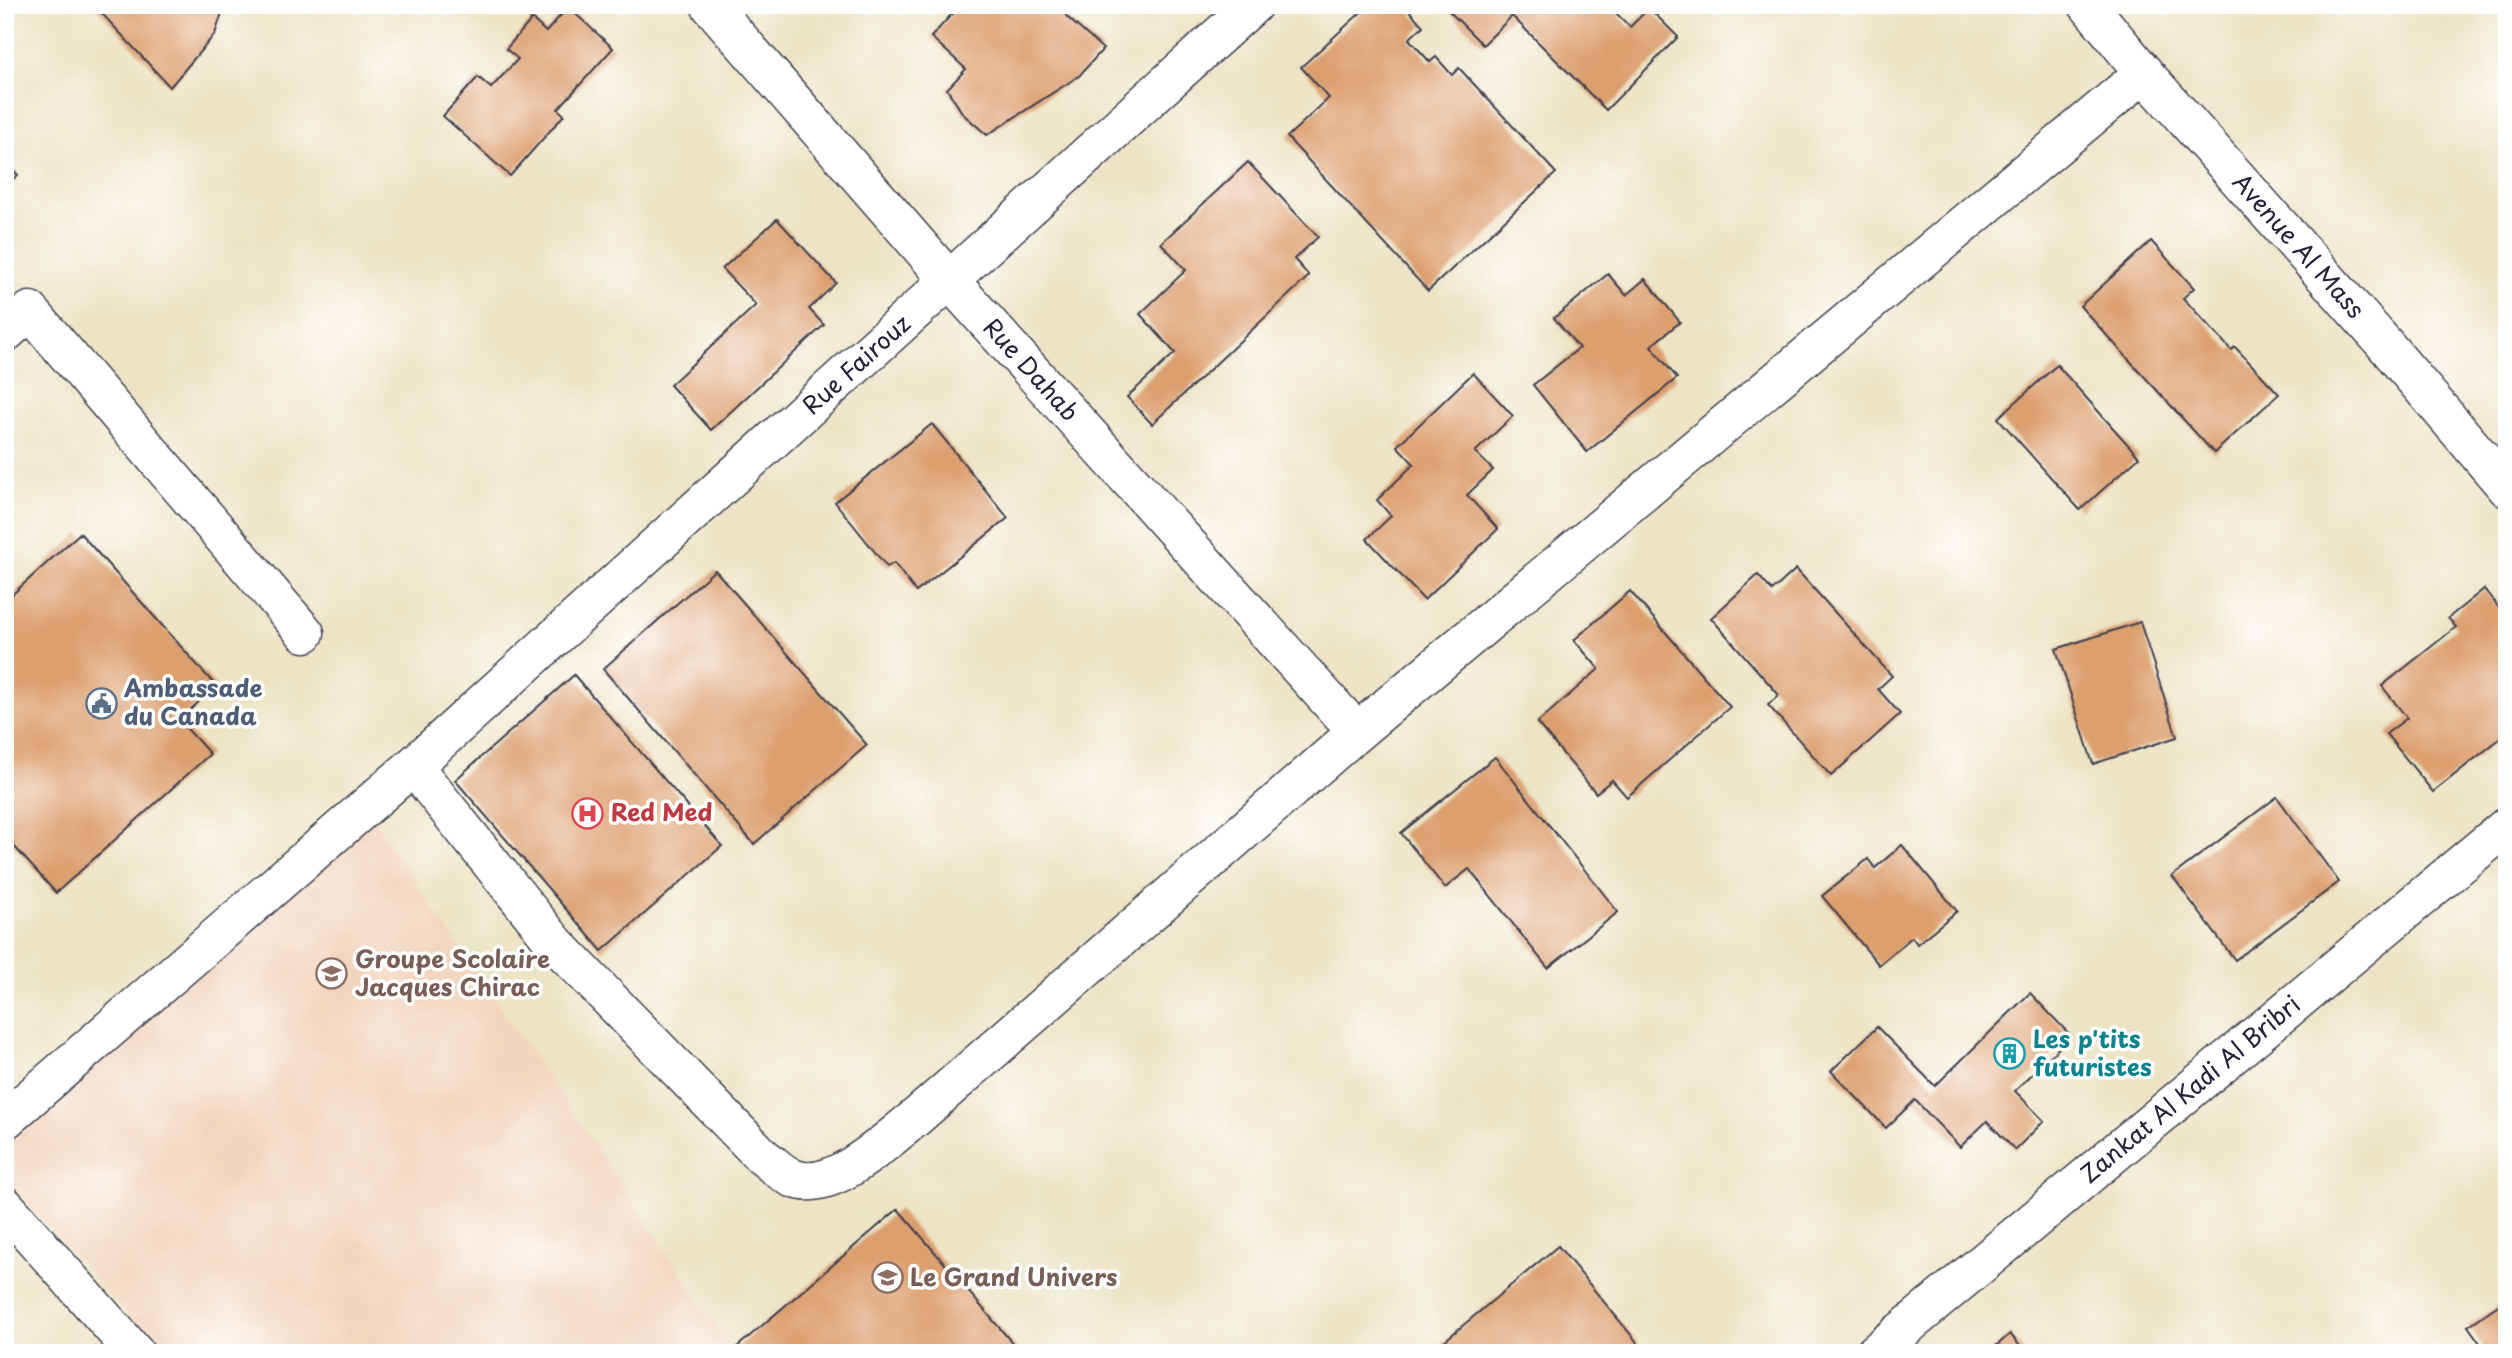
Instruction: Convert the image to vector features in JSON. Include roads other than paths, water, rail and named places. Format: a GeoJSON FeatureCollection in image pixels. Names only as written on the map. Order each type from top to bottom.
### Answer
{"type":"FeatureCollection","features":[{"type":"Feature","properties":{"kind":"street","name":"Rue Dahab"},"geometry":{"type":"LineString","coordinates":[[710,5],[950,281],[1357,732]]}},
{"type":"Feature","properties":{"kind":"street","name":"Rue Fairouz"},"geometry":{"type":"LineString","coordinates":[[5,1120],[413,766],[1253,5]]}},
{"type":"Feature","properties":{"kind":"street","name":"Avenue Al Mass"},"geometry":{"type":"LineString","coordinates":[[2088,5],[2144,74],[2383,342],[2507,488]]}},
{"type":"Feature","properties":{"kind":"street"},"geometry":{"type":"LineString","coordinates":[[413,766],[564,952],[763,1157],[796,1180],[815,1181],[831,1177],[850,1167],[914,1119],[1357,732],[2144,74]]}},
{"type":"Feature","properties":{"kind":"street"},"geometry":{"type":"LineString","coordinates":[[5,333],[30,312],[305,633]]}},
{"type":"Feature","properties":{"kind":"street","name":"Zankat Al Kadi Al Bribri"},"geometry":{"type":"LineString","coordinates":[[1875,1353],[2507,826]]}},
{"type":"Feature","properties":{"kind":"street"},"geometry":{"type":"LineString","coordinates":[[5,1206],[135,1353]]}},
{"type":"Feature","properties":{"kind":"place","name":"Ambassade du Canada"},"geometry":{"type":"Point","coordinates":[101,703]}},
{"type":"Feature","properties":{"kind":"place","name":"Red Med"},"geometry":{"type":"Point","coordinates":[588,813]}},
{"type":"Feature","properties":{"kind":"place","name":"Groupe Scolaire Jacques Chirac"},"geometry":{"type":"Point","coordinates":[332,974]}},
{"type":"Feature","properties":{"kind":"place","name":"Les p'tits futuristes"},"geometry":{"type":"Point","coordinates":[2010,1054]}},
{"type":"Feature","properties":{"kind":"place","name":"Le Grand Univers"},"geometry":{"type":"Point","coordinates":[887,1278]}}]}
